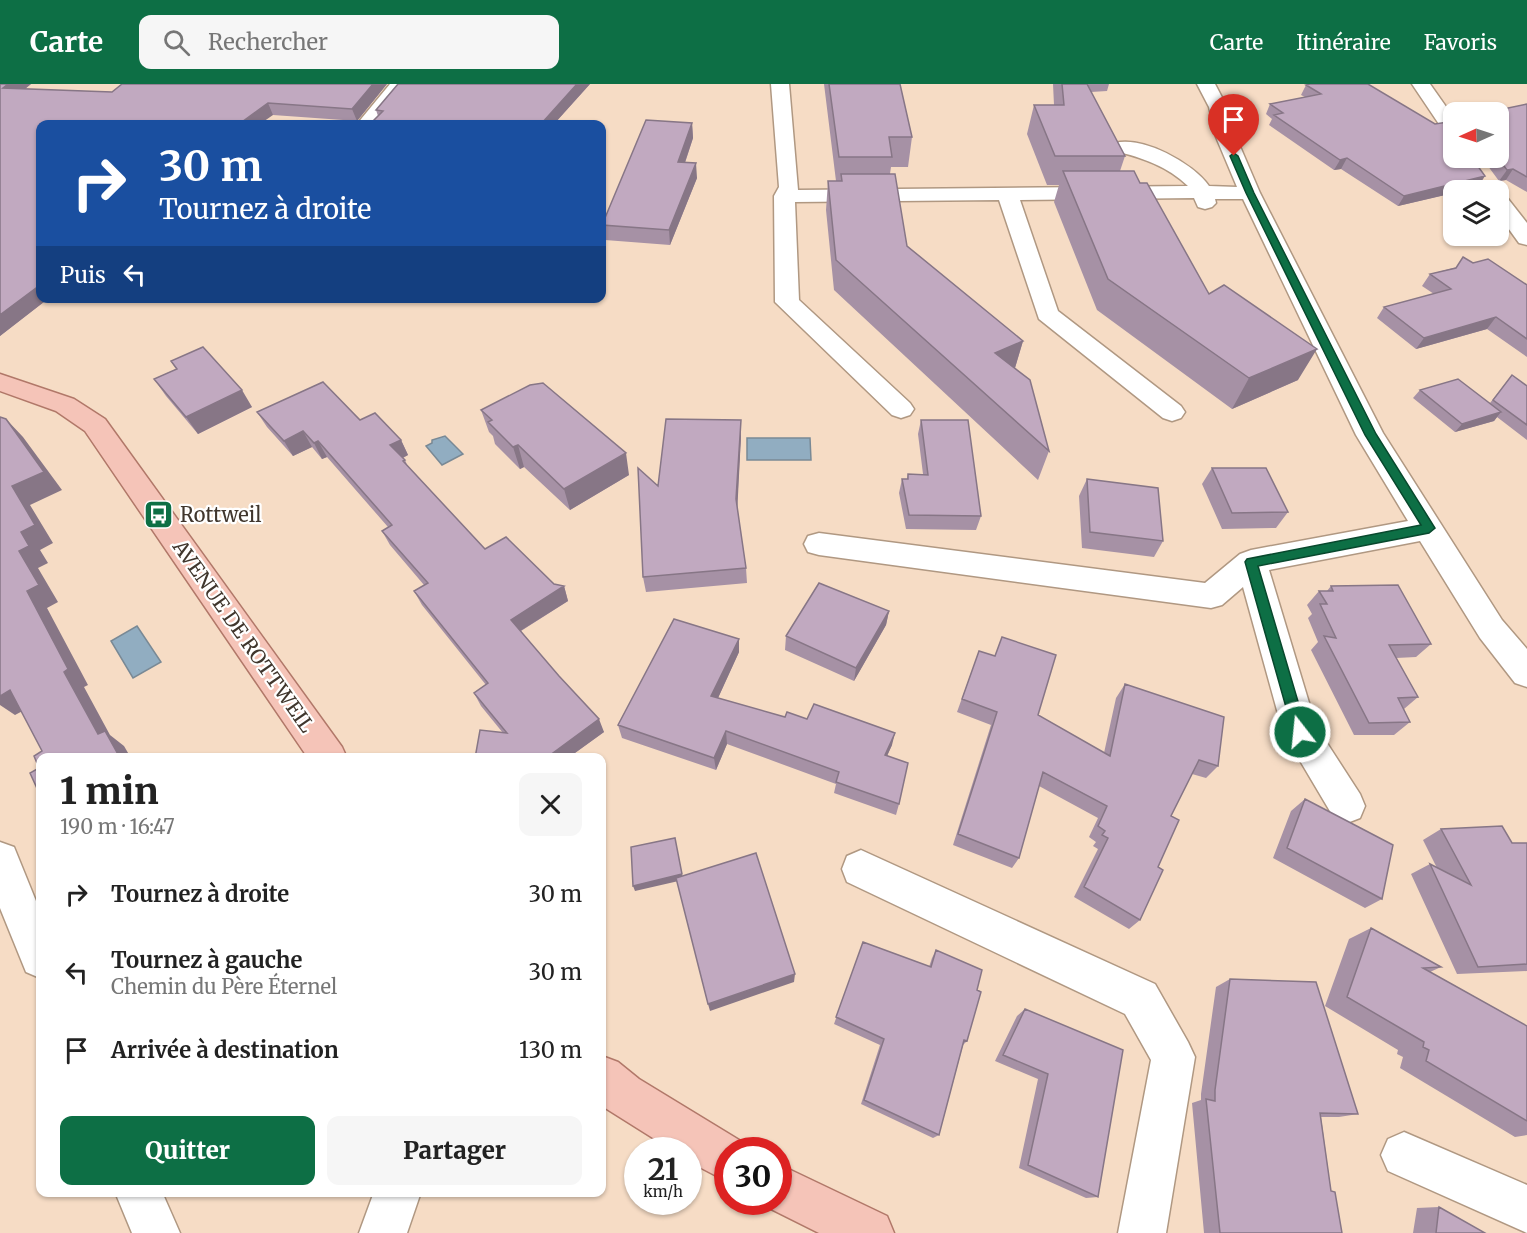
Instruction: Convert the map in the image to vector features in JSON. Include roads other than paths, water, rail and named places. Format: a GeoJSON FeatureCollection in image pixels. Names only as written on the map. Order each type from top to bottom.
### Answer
{"type":"FeatureCollection","features":[{"type":"Feature","properties":{"kind":"main road","name":"AVENUE DE ROTTWEIL"},"geometry":{"type":"LineString","coordinates":[[0,382],[65,405],[95,425],[325,753]]}},
{"type":"Feature","properties":{"kind":"main road"},"geometry":{"type":"LineString","coordinates":[[606,1081],[623,1095],[714,1150]]}},
{"type":"Feature","properties":{"kind":"main road"},"geometry":{"type":"LineString","coordinates":[[792,1194],[870,1233]]}},
{"type":"Feature","properties":{"kind":"street"},"geometry":{"type":"LineString","coordinates":[[369,120],[399,84]]}},
{"type":"Feature","properties":{"kind":"street"},"geometry":{"type":"LineString","coordinates":[[780,84],[789,187],[784,196],[787,302],[901,409]]}},
{"type":"Feature","properties":{"kind":"street"},"geometry":{"type":"LineString","coordinates":[[1206,84],[1223,96],[1226,137],[1250,193],[1370,435],[1491,629],[1527,673]]}},
{"type":"Feature","properties":{"kind":"street"},"geometry":{"type":"LineString","coordinates":[[1421,84],[1443,116]]}},
{"type":"Feature","properties":{"kind":"street"},"geometry":{"type":"LineString","coordinates":[[1122,147],[1138,150],[1174,165],[1189,175],[1207,202],[1202,205],[1147,207],[1148,213]]}},
{"type":"Feature","properties":{"kind":"street"},"geometry":{"type":"LineString","coordinates":[[784,196],[1250,193]]}},
{"type":"Feature","properties":{"kind":"street"},"geometry":{"type":"LineString","coordinates":[[1007,194],[1047,314],[1172,412]]}},
{"type":"Feature","properties":{"kind":"street"},"geometry":{"type":"LineString","coordinates":[[1509,213],[1527,238]]}},
{"type":"Feature","properties":{"kind":"street"},"geometry":{"type":"LineString","coordinates":[[819,544],[1211,596],[1251,562],[1429,528]]}},
{"type":"Feature","properties":{"kind":"street"},"geometry":{"type":"LineString","coordinates":[[1251,562],[1300,732],[1347,806]]}},
{"type":"Feature","properties":{"kind":"street"},"geometry":{"type":"LineString","coordinates":[[0,860],[36,948]]}},
{"type":"Feature","properties":{"kind":"street"},"geometry":{"type":"LineString","coordinates":[[861,869],[1140,999],[1173,1057],[1142,1233]]}},
{"type":"Feature","properties":{"kind":"street"},"geometry":{"type":"LineString","coordinates":[[1404,1155],[1527,1209]]}},
{"type":"Feature","properties":{"kind":"street"},"geometry":{"type":"LineString","coordinates":[[140,1197],[156,1233]]}},
{"type":"Feature","properties":{"kind":"street"},"geometry":{"type":"LineString","coordinates":[[383,1233],[396,1197]]}},
{"type":"Feature","properties":{"kind":"water"},"geometry":{"type":"Polygon","coordinates":[[[445,436],[463,454],[442,465],[426,446],[432,443],[432,440],[445,436]]]}},
{"type":"Feature","properties":{"kind":"water"},"geometry":{"type":"Polygon","coordinates":[[[747,438],[810,438],[811,460],[747,460],[747,438]]]}},
{"type":"Feature","properties":{"kind":"water"},"geometry":{"type":"Polygon","coordinates":[[[137,626],[161,662],[133,678],[111,641],[137,626]]]}},
{"type":"Feature","properties":{"kind":"place","name":"Rottweil"},"geometry":{"type":"Point","coordinates":[159,514]}}]}
